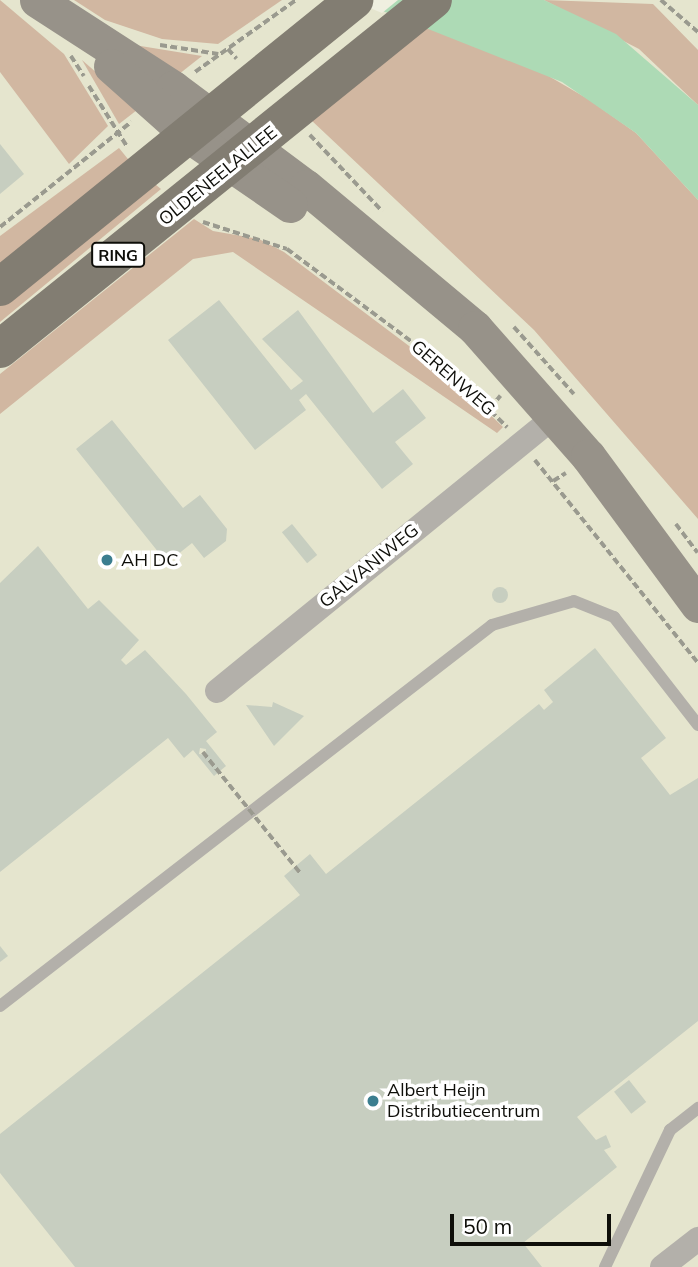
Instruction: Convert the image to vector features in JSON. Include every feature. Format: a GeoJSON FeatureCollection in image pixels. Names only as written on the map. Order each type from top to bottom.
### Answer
{"type":"FeatureCollection","features":[{"type":"Feature","properties":{"kind":"main road","name":"GERENWEG"},"geometry":{"type":"LineString","coordinates":[[37,0],[71,41],[136,93],[202,128],[244,158],[441,320],[698,606]]}},
{"type":"Feature","properties":{"kind":"main road","name":"OLDENEELALLEE"},"geometry":{"type":"LineString","coordinates":[[0,349],[244,158],[379,41],[433,0]]}},
{"type":"Feature","properties":{"kind":"main road","name":"RING"},"geometry":{"type":"LineString","coordinates":[[0,287],[202,128],[340,11]]}},
{"type":"Feature","properties":{"kind":"main road","name":"GERENWEG"},"geometry":{"type":"LineString","coordinates":[[539,430],[639,555],[698,612]]}},
{"type":"Feature","properties":{"kind":"street","name":"GALVANIWEG"},"geometry":{"type":"LineString","coordinates":[[217,691],[539,430]]}},
{"type":"Feature","properties":{"kind":"street"},"geometry":{"type":"LineString","coordinates":[[662,1267],[698,1239]]}},
{"type":"Feature","properties":{"kind":"lane"},"geometry":{"type":"LineString","coordinates":[[0,1006],[492,625],[574,601],[614,617],[698,725]]}},
{"type":"Feature","properties":{"kind":"lane"},"geometry":{"type":"LineString","coordinates":[[605,1267],[670,1130],[698,1108]]}},
{"type":"Feature","properties":{"kind":"path"},"geometry":{"type":"LineString","coordinates":[[286,8],[296,0]]}},
{"type":"Feature","properties":{"kind":"path"},"geometry":{"type":"LineString","coordinates":[[661,0],[698,32]]}},
{"type":"Feature","properties":{"kind":"path"},"geometry":{"type":"LineString","coordinates":[[71,41],[148,170]]}},
{"type":"Feature","properties":{"kind":"path","name":"GERENWEG"},"geometry":{"type":"LineString","coordinates":[[183,204],[209,226],[263,236],[287,249],[446,367],[539,430],[698,663]]}},
{"type":"Feature","properties":{"kind":"path"},"geometry":{"type":"LineString","coordinates":[[203,752],[301,874]]}},
{"type":"Feature","properties":{"kind":"shaded area"},"geometry":{"type":"Polygon","coordinates":[[[0,0],[698,0],[698,1267],[0,1267],[0,0]]]}},
{"type":"Feature","properties":{"kind":"shaded area"},"geometry":{"type":"Polygon","coordinates":[[[0,0],[64,54],[108,126],[69,164],[0,72],[0,0]]]}},
{"type":"Feature","properties":{"kind":"shaded area"},"geometry":{"type":"Polygon","coordinates":[[[74,0],[282,0],[218,44],[162,39],[105,20],[74,0]]]}},
{"type":"Feature","properties":{"kind":"shaded area"},"geometry":{"type":"Polygon","coordinates":[[[355,0],[544,0],[616,34],[698,105],[698,200],[636,133],[562,82],[355,0]]]}},
{"type":"Feature","properties":{"kind":"shaded area"},"geometry":{"type":"Polygon","coordinates":[[[544,0],[653,4],[698,50],[698,105],[639,49],[544,0]]]}},
{"type":"Feature","properties":{"kind":"shaded area"},"geometry":{"type":"Polygon","coordinates":[[[428,26],[540,71],[588,99],[636,133],[698,200],[698,519],[534,330],[310,119],[428,26]]]}},
{"type":"Feature","properties":{"kind":"shaded area"},"geometry":{"type":"Polygon","coordinates":[[[116,42],[202,56],[174,78],[116,42]]]}},
{"type":"Feature","properties":{"kind":"shaded area"},"geometry":{"type":"Polygon","coordinates":[[[82,60],[129,101],[137,110],[119,124],[82,60]]]}},
{"type":"Feature","properties":{"kind":"shaded area"},"geometry":{"type":"Polygon","coordinates":[[[119,148],[132,164],[0,270],[0,236],[119,148]]]}},
{"type":"Feature","properties":{"kind":"shaded area"},"geometry":{"type":"Polygon","coordinates":[[[150,180],[161,189],[0,322],[0,297],[150,180]]]}},
{"type":"Feature","properties":{"kind":"shaded area"},"geometry":{"type":"Polygon","coordinates":[[[194,219],[213,231],[259,239],[284,252],[453,379],[503,427],[497,433],[233,252],[193,259],[0,414],[0,374],[194,219]]]}},
{"type":"Feature","properties":{"kind":"pier"},"geometry":{"type":"Polygon","coordinates":[[[351,0],[398,0],[382,13],[351,0]]]}},
{"type":"Feature","properties":{"kind":"building"},"geometry":{"type":"Polygon","coordinates":[[[0,144],[24,174],[0,194],[0,144]]]}},
{"type":"Feature","properties":{"kind":"building"},"geometry":{"type":"Polygon","coordinates":[[[219,300],[291,390],[303,381],[262,339],[298,310],[373,413],[403,389],[426,418],[395,442],[413,464],[382,489],[306,394],[299,400],[306,410],[255,450],[168,340],[219,300]]]}},
{"type":"Feature","properties":{"kind":"building"},"geometry":{"type":"Polygon","coordinates":[[[112,420],[183,508],[200,495],[227,529],[226,541],[204,558],[192,543],[167,563],[76,449],[112,420]]]}},
{"type":"Feature","properties":{"kind":"building"},"geometry":{"type":"Polygon","coordinates":[[[292,524],[317,555],[307,563],[282,532],[292,524]]]}},
{"type":"Feature","properties":{"kind":"building"},"geometry":{"type":"Polygon","coordinates":[[[38,546],[88,609],[99,600],[139,640],[121,660],[126,665],[145,650],[186,694],[217,732],[206,741],[226,766],[214,776],[193,750],[184,758],[168,738],[0,872],[0,583],[38,546]],[[200,748],[199,754],[205,755],[206,749],[200,748]]]}},
{"type":"Feature","properties":{"kind":"building"},"geometry":{"type":"Polygon","coordinates":[[[497,587],[503,587],[508,595],[506,601],[497,603],[492,598],[492,592],[497,587]]]}},
{"type":"Feature","properties":{"kind":"building"},"geometry":{"type":"Polygon","coordinates":[[[595,648],[666,738],[641,758],[670,795],[698,778],[698,1021],[577,1117],[596,1140],[606,1135],[611,1147],[604,1150],[617,1167],[523,1243],[542,1267],[75,1267],[0,1173],[0,1134],[300,895],[284,876],[310,854],[326,874],[539,704],[544,710],[553,702],[544,690],[595,648]]]}},
{"type":"Feature","properties":{"kind":"building"},"geometry":{"type":"Polygon","coordinates":[[[273,702],[304,716],[274,746],[246,705],[272,707],[273,702]]]}},
{"type":"Feature","properties":{"kind":"building"},"geometry":{"type":"Polygon","coordinates":[[[0,946],[8,956],[0,962],[0,946]]]}},
{"type":"Feature","properties":{"kind":"building"},"geometry":{"type":"Polygon","coordinates":[[[629,1080],[646,1102],[631,1114],[614,1092],[629,1080]]]}},
{"type":"Feature","properties":{"kind":"place","name":"AH DC"},"geometry":{"type":"Point","coordinates":[107,560]}},
{"type":"Feature","properties":{"kind":"place","name":"Albert Heijn Distributiecentrum"},"geometry":{"type":"Point","coordinates":[373,1101]}}]}
